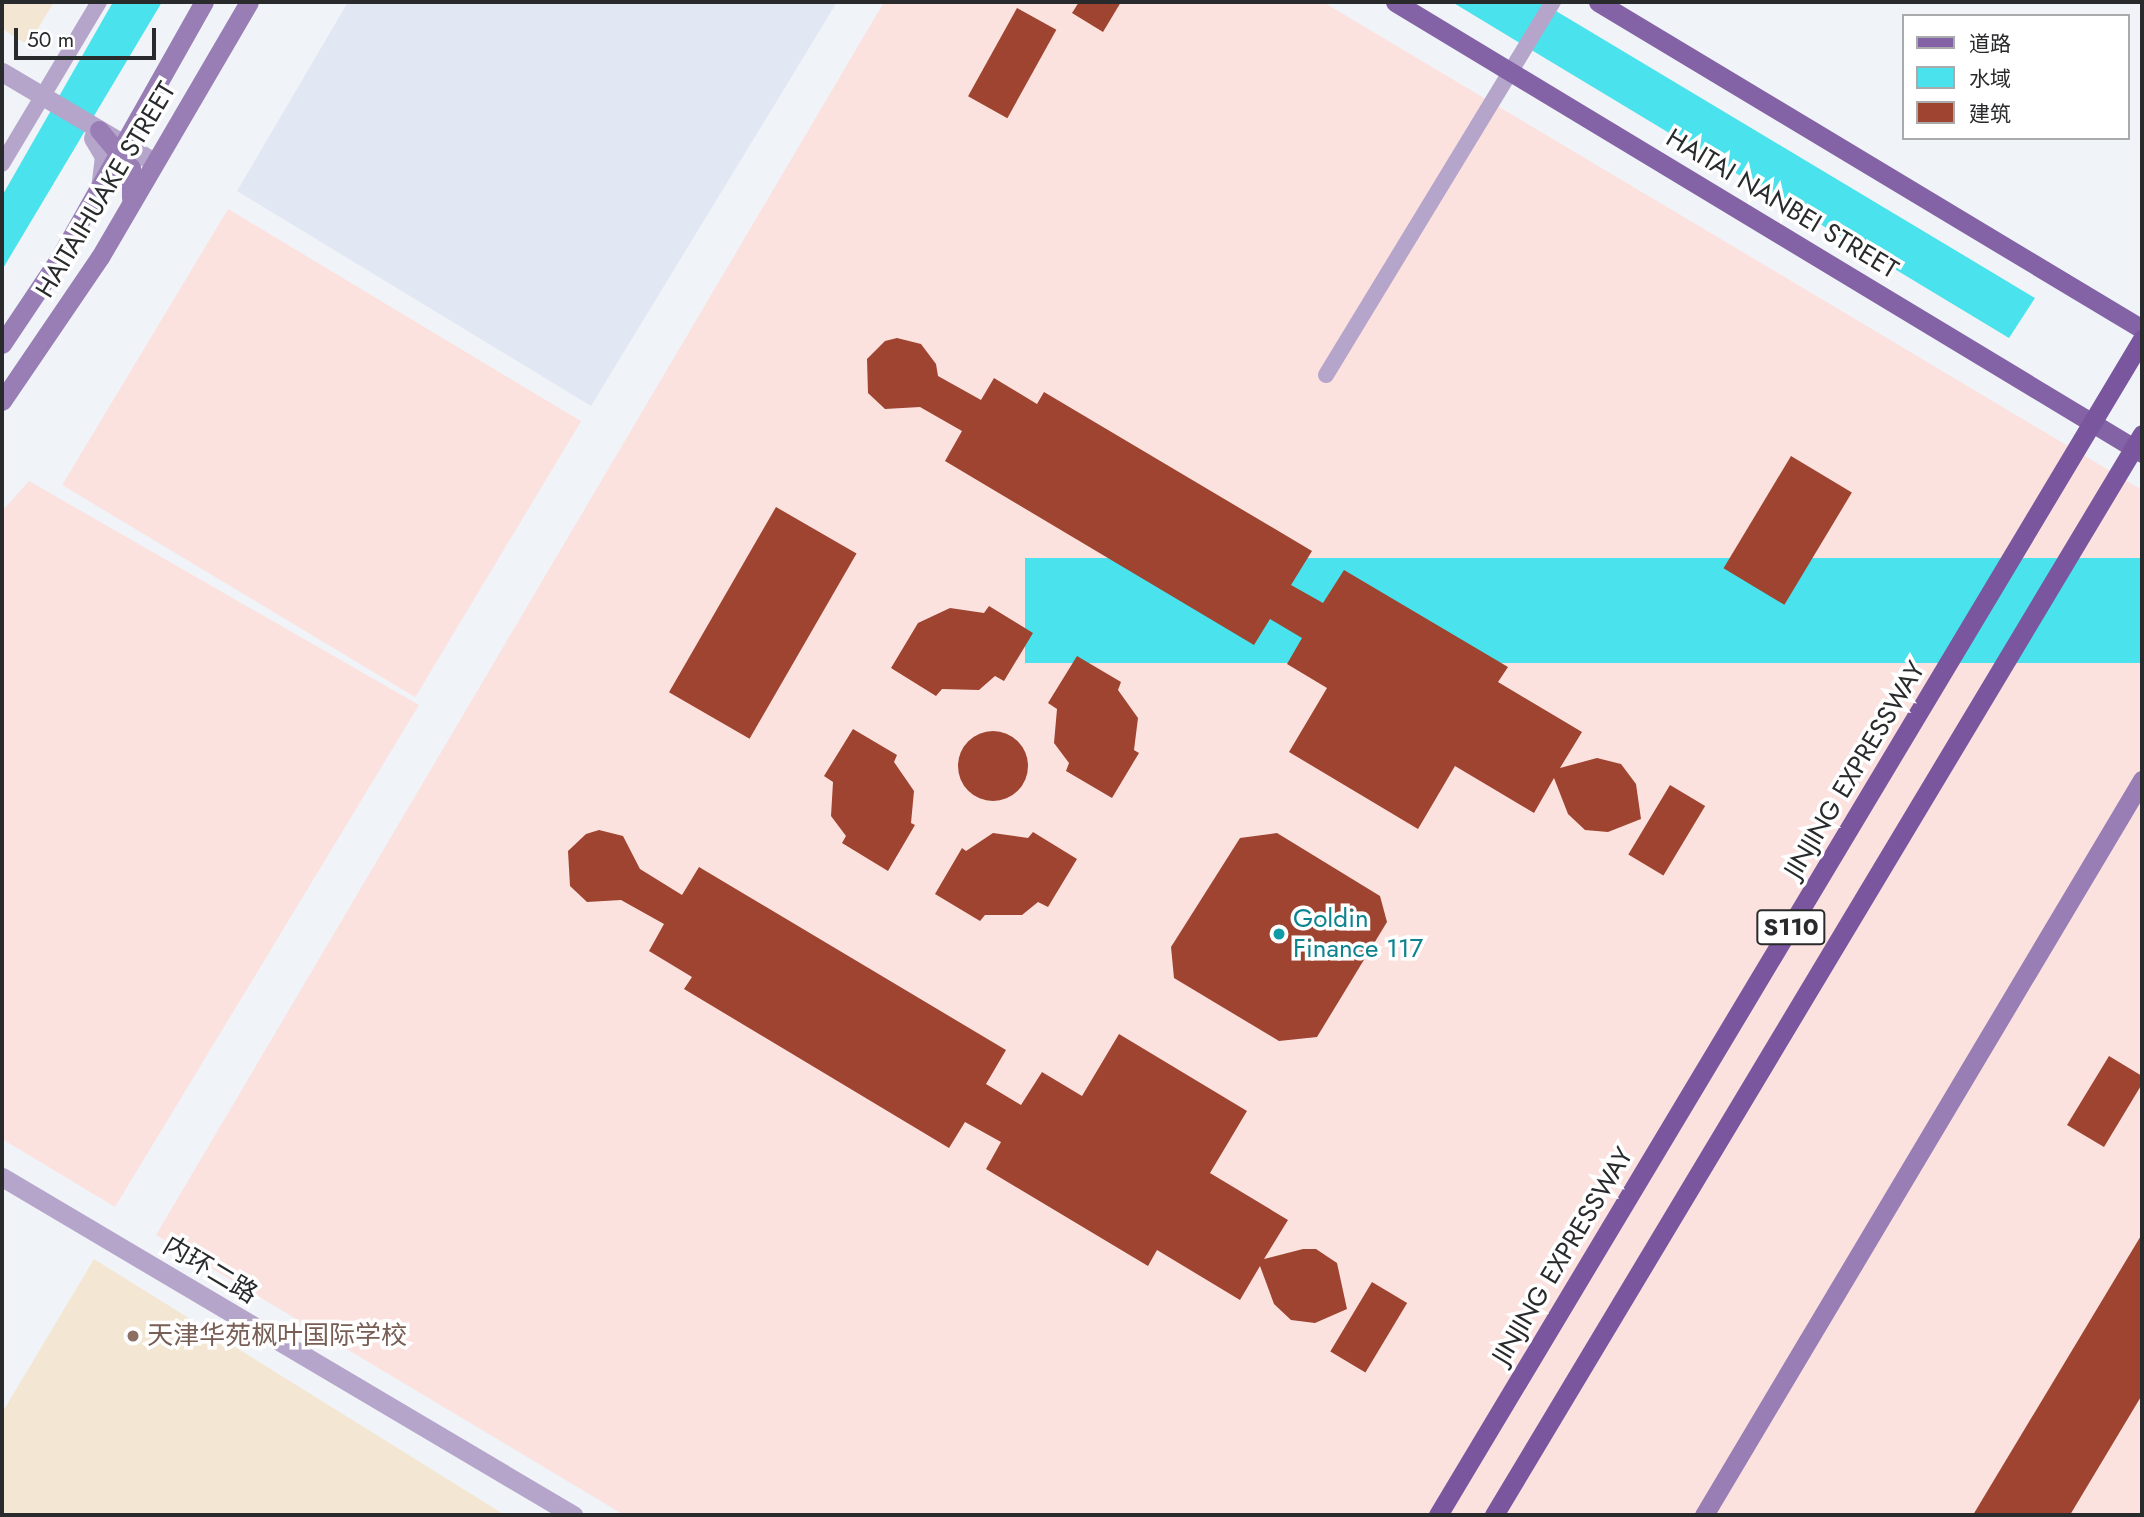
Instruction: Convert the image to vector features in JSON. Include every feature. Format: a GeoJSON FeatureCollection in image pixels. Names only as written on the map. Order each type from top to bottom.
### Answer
{"type":"FeatureCollection","features":[{"type":"Feature","properties":{"kind":"highway","name":"JINJING EXPRESSWAY"},"geometry":{"type":"LineString","coordinates":[[1438,1515],[2142,339]]}},
{"type":"Feature","properties":{"kind":"highway","name":"S110"},"geometry":{"type":"LineString","coordinates":[[1494,1515],[2140,445]]}},
{"type":"Feature","properties":{"kind":"main road","name":"HAITAIHUAKE STREET"},"geometry":{"type":"LineString","coordinates":[[2,344],[100,185],[205,2]]}},
{"type":"Feature","properties":{"kind":"main road","name":"HAITAIHUAKE STREET"},"geometry":{"type":"LineString","coordinates":[[2,401],[127,212],[249,2]]}},
{"type":"Feature","properties":{"kind":"main road","name":"HAITAI NANBEI STREET"},"geometry":{"type":"LineString","coordinates":[[1395,2],[1517,64],[2093,423],[2140,445]]}},
{"type":"Feature","properties":{"kind":"main road"},"geometry":{"type":"LineString","coordinates":[[1598,2],[2142,329]]}},
{"type":"Feature","properties":{"kind":"main road"},"geometry":{"type":"LineString","coordinates":[[96,134],[120,151],[135,184],[127,212]]}},
{"type":"Feature","properties":{"kind":"main road"},"geometry":{"type":"LineString","coordinates":[[1704,1515],[2142,780]]}},
{"type":"Feature","properties":{"kind":"street"},"geometry":{"type":"LineString","coordinates":[[2,164],[43,103],[99,2]]}},
{"type":"Feature","properties":{"kind":"street"},"geometry":{"type":"LineString","coordinates":[[1326,375],[1553,2]]}},
{"type":"Feature","properties":{"kind":"street"},"geometry":{"type":"LineString","coordinates":[[2,72],[43,103]]}},
{"type":"Feature","properties":{"kind":"street"},"geometry":{"type":"LineString","coordinates":[[2,84],[43,103],[96,134],[104,156],[100,185]]}},
{"type":"Feature","properties":{"kind":"street"},"geometry":{"type":"LineString","coordinates":[[120,151],[151,167]]}},
{"type":"Feature","properties":{"kind":"street","name":"内环二路"},"geometry":{"type":"LineString","coordinates":[[2,1177],[573,1515]]}},
{"type":"Feature","properties":{"kind":"shaded area"},"geometry":{"type":"Polygon","coordinates":[[[2,2],[54,2],[28,45],[2,29],[2,2]]]}},
{"type":"Feature","properties":{"kind":"shaded area"},"geometry":{"type":"Polygon","coordinates":[[[348,2],[837,2],[591,406],[237,191],[348,2]]]}},
{"type":"Feature","properties":{"kind":"shaded area"},"geometry":{"type":"Polygon","coordinates":[[[884,2],[1323,2],[2142,490],[2142,1515],[624,1515],[156,1235],[884,2]]]}},
{"type":"Feature","properties":{"kind":"shaded area"},"geometry":{"type":"Polygon","coordinates":[[[228,209],[581,421],[415,697],[62,485],[228,209]]]}},
{"type":"Feature","properties":{"kind":"shaded area"},"geometry":{"type":"Polygon","coordinates":[[[29,481],[419,705],[115,1207],[2,1139],[2,511],[29,481]]]}},
{"type":"Feature","properties":{"kind":"shaded area","name":"天津华苑枫叶国际学校"},"geometry":{"type":"Polygon","coordinates":[[[94,1259],[505,1515],[2,1515],[2,1413],[94,1259]]]}},
{"type":"Feature","properties":{"kind":"water"},"geometry":{"type":"Polygon","coordinates":[[[113,2],[162,2],[2,270],[2,196],[113,2]]]}},
{"type":"Feature","properties":{"kind":"water"},"geometry":{"type":"Polygon","coordinates":[[[1452,2],[1541,2],[2035,298],[2009,338],[1452,2]]]}},
{"type":"Feature","properties":{"kind":"water"},"geometry":{"type":"Polygon","coordinates":[[[1025,558],[2142,558],[2142,663],[1025,663],[1025,558]]]}},
{"type":"Feature","properties":{"kind":"building"},"geometry":{"type":"Polygon","coordinates":[[[1079,2],[1121,2],[1103,32],[1072,13],[1079,2]]]}},
{"type":"Feature","properties":{"kind":"building"},"geometry":{"type":"Polygon","coordinates":[[[1017,8],[1056,30],[1007,118],[968,96],[1017,8]]]}},
{"type":"Feature","properties":{"kind":"building"},"geometry":{"type":"Polygon","coordinates":[[[897,338],[921,344],[936,364],[938,376],[981,400],[994,378],[1037,404],[1044,392],[1312,551],[1291,585],[1323,603],[1344,570],[1508,667],[1498,682],[1582,732],[1560,768],[1597,758],[1621,764],[1636,784],[1641,819],[1608,832],[1585,830],[1568,814],[1554,778],[1534,813],[1455,766],[1418,829],[1289,752],[1327,688],[1287,664],[1302,638],[1270,619],[1254,645],[945,461],[962,431],[920,407],[885,409],[868,393],[867,359],[885,341],[897,338]]]}},
{"type":"Feature","properties":{"kind":"building"},"geometry":{"type":"Polygon","coordinates":[[[1791,456],[1852,493],[1784,605],[1724,568],[1791,456]]]}},
{"type":"Feature","properties":{"kind":"building"},"geometry":{"type":"Polygon","coordinates":[[[776,507],[857,554],[750,739],[669,692],[776,507]]]}},
{"type":"Feature","properties":{"kind":"building"},"geometry":{"type":"Polygon","coordinates":[[[989,606],[1033,633],[1004,681],[995,676],[979,690],[942,689],[936,696],[891,668],[918,623],[950,608],[984,613],[989,606]]]}},
{"type":"Feature","properties":{"kind":"building"},"geometry":{"type":"Polygon","coordinates":[[[1077,656],[1121,682],[1118,690],[1138,718],[1134,750],[1139,753],[1112,798],[1066,771],[1069,763],[1054,743],[1057,709],[1048,703],[1077,656]]]}},
{"type":"Feature","properties":{"kind":"building"},"geometry":{"type":"Polygon","coordinates":[[[853,729],[897,755],[894,762],[914,791],[911,823],[915,825],[888,871],[842,843],[846,836],[831,816],[833,782],[824,776],[853,729]]]}},
{"type":"Feature","properties":{"kind":"building"},"geometry":{"type":"Polygon","coordinates":[[[993,731],[1018,741],[1028,766],[1018,791],[993,801],[968,791],[958,766],[968,741],[993,731]]]}},
{"type":"Feature","properties":{"kind":"building"},"geometry":{"type":"Polygon","coordinates":[[[1670,785],[1705,806],[1663,876],[1628,854],[1670,785]]]}},
{"type":"Feature","properties":{"kind":"building"},"geometry":{"type":"Polygon","coordinates":[[[599,830],[623,836],[640,869],[682,895],[699,867],[1006,1050],[986,1084],[1021,1105],[1042,1072],[1082,1096],[1119,1034],[1247,1111],[1210,1173],[1288,1220],[1264,1259],[1303,1249],[1316,1249],[1337,1263],[1347,1309],[1315,1323],[1291,1320],[1274,1304],[1260,1266],[1240,1300],[1157,1250],[1148,1266],[986,1169],[1001,1142],[965,1122],[949,1148],[684,989],[692,977],[649,951],[664,924],[621,900],[587,902],[570,886],[568,851],[586,834],[599,830]]]}},
{"type":"Feature","properties":{"kind":"building"},"geometry":{"type":"Polygon","coordinates":[[[1033,832],[1077,859],[1048,907],[1038,902],[1022,915],[985,915],[980,921],[935,894],[962,848],[966,851],[993,833],[1028,838],[1033,832]]]}},
{"type":"Feature","properties":{"kind":"building","name":"Goldin Finance 117"},"geometry":{"type":"Polygon","coordinates":[[[1277,833],[1380,896],[1387,922],[1317,1037],[1279,1041],[1174,978],[1171,947],[1240,838],[1277,833]]]}},
{"type":"Feature","properties":{"kind":"building"},"geometry":{"type":"Polygon","coordinates":[[[2109,1056],[2142,1076],[2142,1084],[2104,1147],[2067,1125],[2109,1056]]]}},
{"type":"Feature","properties":{"kind":"building"},"geometry":{"type":"Polygon","coordinates":[[[2142,1234],[2142,1395],[2070,1515],[1973,1515],[2142,1234]]]}},
{"type":"Feature","properties":{"kind":"building"},"geometry":{"type":"Polygon","coordinates":[[[1372,1282],[1407,1303],[1365,1373],[1330,1351],[1372,1282]]]}},
{"type":"Feature","properties":{"kind":"place","name":"Goldin Finance 117"},"geometry":{"type":"Point","coordinates":[1279,934]}},
{"type":"Feature","properties":{"kind":"place","name":"天津华苑枫叶国际学校"},"geometry":{"type":"Point","coordinates":[133,1336]}}]}
